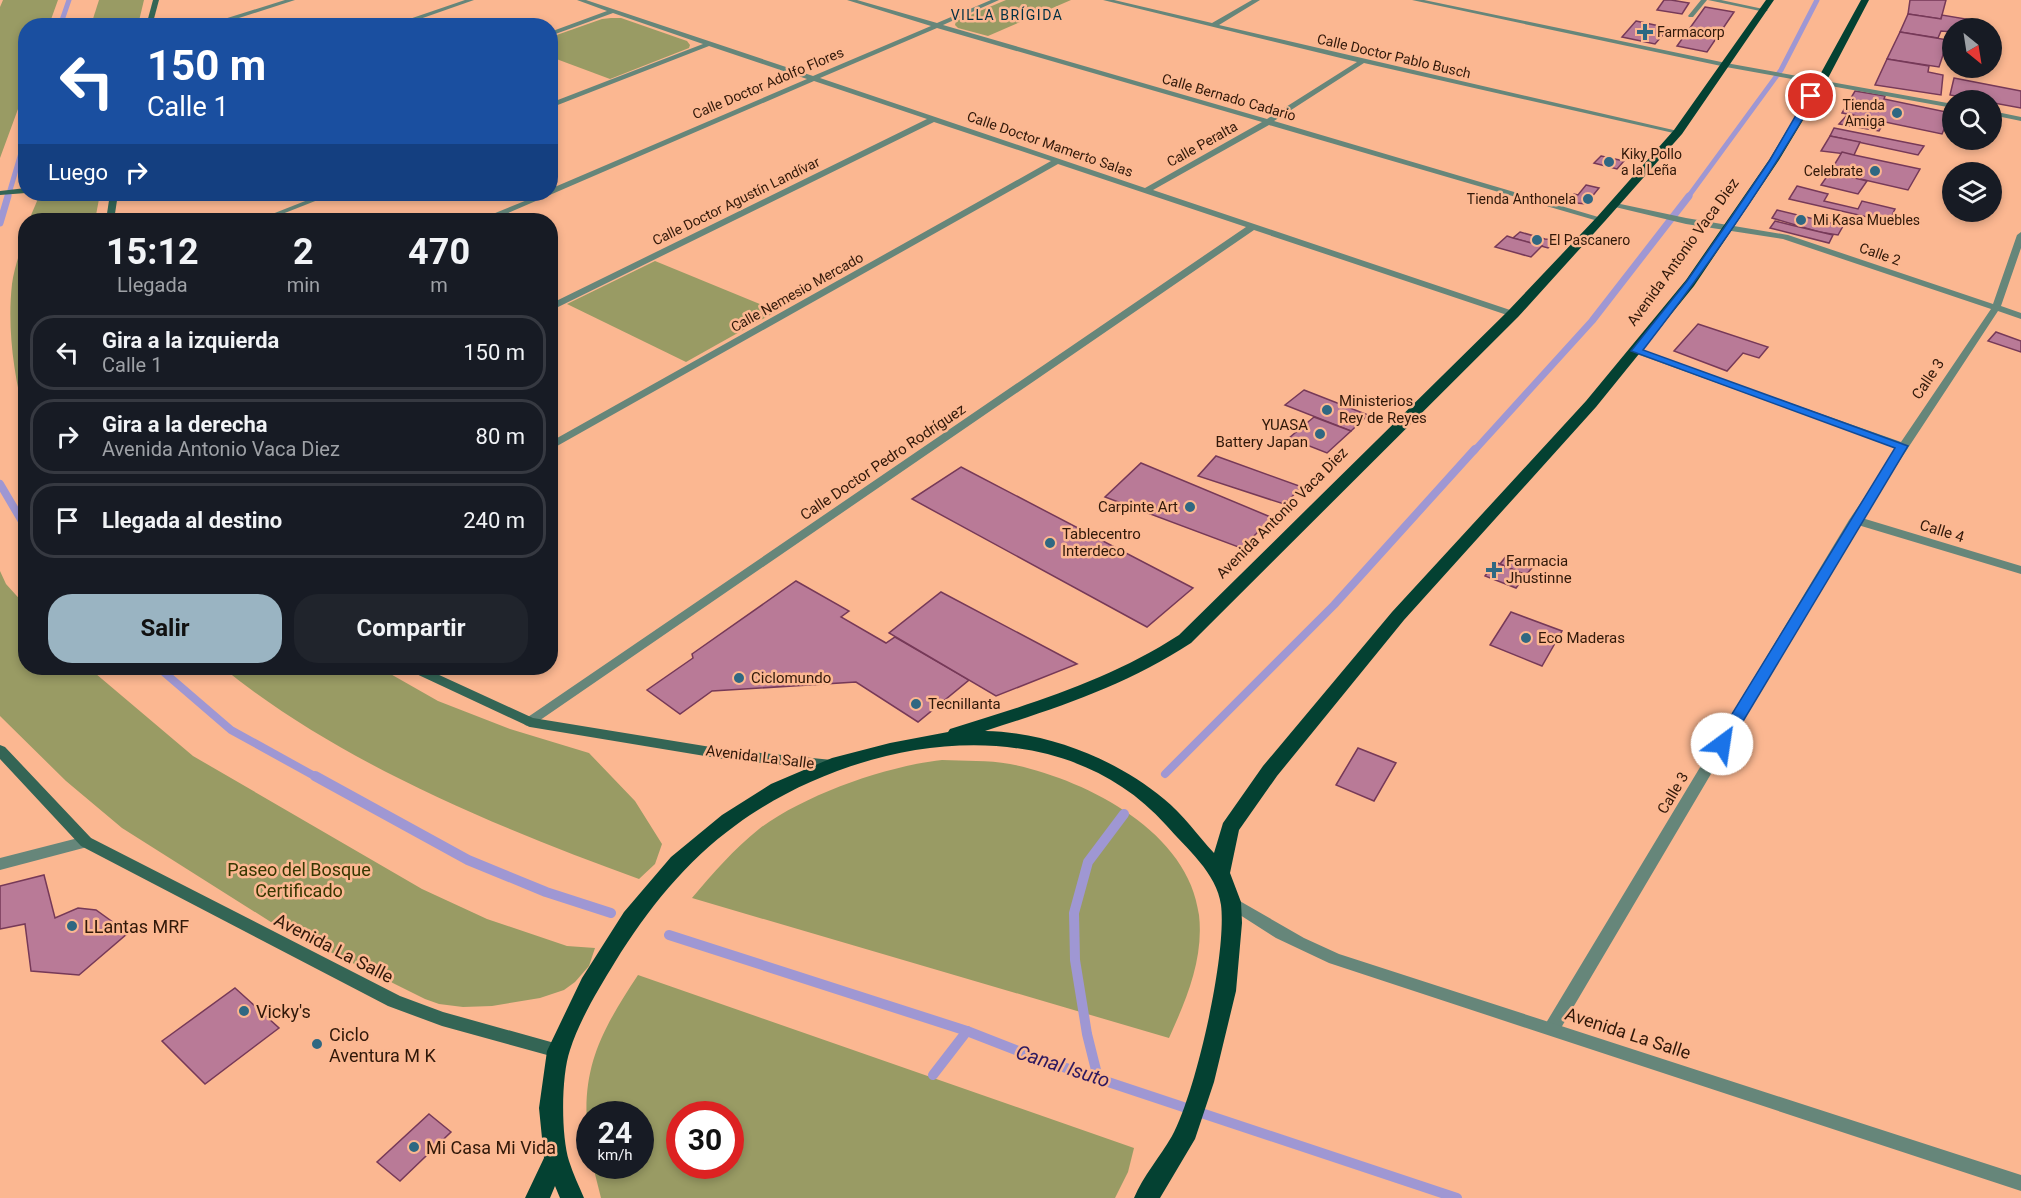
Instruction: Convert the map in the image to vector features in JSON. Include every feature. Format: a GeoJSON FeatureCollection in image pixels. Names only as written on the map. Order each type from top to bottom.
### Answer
{"type":"FeatureCollection","features":[{"type":"Feature","properties":{"kind":"highway","name":"Avenida Antonio Vaca Diez"},"geometry":{"type":"LineString","coordinates":[[1220,873],[1230,828],[1270,771],[1398,616],[1636,351],[1690,283],[1774,160],[1814,81],[1865,0]]}},
{"type":"Feature","properties":{"kind":"highway","name":"Avenida Antonio Vaca Diez"},"geometry":{"type":"LineString","coordinates":[[941,739],[1104,685],[1147,665],[1185,639],[1513,314],[1601,219],[1678,132],[1767,5]]}},
{"type":"Feature","properties":{"kind":"highway"},"geometry":{"type":"LineString","coordinates":[[572,1198],[556,1159],[551,1108],[558,1051],[590,984],[631,918],[678,863],[729,820],[778,789],[832,765],[941,739],[989,738],[1033,744],[1076,756],[1120,777],[1159,805],[1220,873],[1231,902],[1232,923],[1225,991],[1203,1082],[1183,1139],[1152,1190]]}},
{"type":"Feature","properties":{"kind":"highway"},"geometry":{"type":"LineString","coordinates":[[537,1198],[556,1159]]}},
{"type":"Feature","properties":{"kind":"main road"},"geometry":{"type":"LineString","coordinates":[[151,18],[156,0]]}},
{"type":"Feature","properties":{"kind":"main road"},"geometry":{"type":"LineString","coordinates":[[0,193],[18,191]]}},
{"type":"Feature","properties":{"kind":"main road","name":"Avenida La Salle"},"geometry":{"type":"LineString","coordinates":[[429,675],[530,722],[723,754],[832,765]]}},
{"type":"Feature","properties":{"kind":"main road","name":"Avenida La Salle"},"geometry":{"type":"LineString","coordinates":[[0,750],[86,842],[394,1001],[442,1019],[558,1051]]}},
{"type":"Feature","properties":{"kind":"street"},"geometry":{"type":"LineString","coordinates":[[232,18],[291,0]]}},
{"type":"Feature","properties":{"kind":"street"},"geometry":{"type":"LineString","coordinates":[[416,18],[471,0]]}},
{"type":"Feature","properties":{"kind":"street","name":"Calle Doctor Mamerto Salas"},"geometry":{"type":"LineString","coordinates":[[580,0],[1513,314]]}},
{"type":"Feature","properties":{"kind":"street","name":"Calle Bernado Cadario"},"geometry":{"type":"LineString","coordinates":[[850,0],[1601,219]]}},
{"type":"Feature","properties":{"kind":"street","name":"Calle Doctor Adolfo Flores"},"geometry":{"type":"LineString","coordinates":[[558,189],[996,0]]}},
{"type":"Feature","properties":{"kind":"street","name":"Calle Doctor Pablo Busch"},"geometry":{"type":"LineString","coordinates":[[1106,0],[1678,132]]}},
{"type":"Feature","properties":{"kind":"street"},"geometry":{"type":"LineString","coordinates":[[1212,26],[1257,0]]}},
{"type":"Feature","properties":{"kind":"street"},"geometry":{"type":"LineString","coordinates":[[1415,0],[1726,65],[1942,104]]}},
{"type":"Feature","properties":{"kind":"street"},"geometry":{"type":"LineString","coordinates":[[1691,16],[1704,0]]}},
{"type":"Feature","properties":{"kind":"street"},"geometry":{"type":"LineString","coordinates":[[1711,0],[1767,5]]}},
{"type":"Feature","properties":{"kind":"street"},"geometry":{"type":"LineString","coordinates":[[558,31],[613,11]]}},
{"type":"Feature","properties":{"kind":"street"},"geometry":{"type":"LineString","coordinates":[[558,103],[708,44]]}},
{"type":"Feature","properties":{"kind":"street","name":"Calle Peralta"},"geometry":{"type":"LineString","coordinates":[[1145,191],[1268,123],[1363,61]]}},
{"type":"Feature","properties":{"kind":"street"},"geometry":{"type":"LineString","coordinates":[[2002,116],[2021,119]]}},
{"type":"Feature","properties":{"kind":"street","name":"Calle Doctor Agustín Landívar"},"geometry":{"type":"LineString","coordinates":[[558,304],[933,119]]}},
{"type":"Feature","properties":{"kind":"street","name":"Calle Nemesio Mercado"},"geometry":{"type":"LineString","coordinates":[[558,442],[1057,161]]}},
{"type":"Feature","properties":{"kind":"street"},"geometry":{"type":"LineString","coordinates":[[279,213],[311,201]]}},
{"type":"Feature","properties":{"kind":"street","name":"Calle Doctor Adolfo Flores"},"geometry":{"type":"LineString","coordinates":[[502,213],[530,201]]}},
{"type":"Feature","properties":{"kind":"street","name":"Calle 2"},"geometry":{"type":"LineString","coordinates":[[1614,204],[1659,216],[1795,240],[2021,316]]}},
{"type":"Feature","properties":{"kind":"street","name":"Calle Doctor Pedro Rodríguez"},"geometry":{"type":"LineString","coordinates":[[530,722],[1252,227]]}},
{"type":"Feature","properties":{"kind":"street","name":"Calle 3"},"geometry":{"type":"LineString","coordinates":[[1552,1028],[1855,520],[1902,446],[1996,308],[2021,235]]}},
{"type":"Feature","properties":{"kind":"street"},"geometry":{"type":"LineString","coordinates":[[1636,351],[1902,446]]}},
{"type":"Feature","properties":{"kind":"street","name":"Calle 4"},"geometry":{"type":"LineString","coordinates":[[1855,520],[2021,570]]}},
{"type":"Feature","properties":{"kind":"street"},"geometry":{"type":"LineString","coordinates":[[0,864],[86,842]]}},
{"type":"Feature","properties":{"kind":"street","name":"Avenida La Salle"},"geometry":{"type":"LineString","coordinates":[[1231,902],[1290,940],[1342,963],[1372,970],[1552,1028],[2021,1183]]}},
{"type":"Feature","properties":{"kind":"green space"},"geometry":{"type":"Polygon","coordinates":[[[3,0],[58,0],[52,18],[18,18],[18,109],[0,158],[0,7],[3,0]]]}},
{"type":"Feature","properties":{"kind":"green space"},"geometry":{"type":"Polygon","coordinates":[[[99,0],[144,0],[140,18],[93,18],[99,0]]]}},
{"type":"Feature","properties":{"kind":"green space"},"geometry":{"type":"Polygon","coordinates":[[[1006,0],[1071,0],[988,36],[958,28],[955,25],[956,21],[1006,0]]]}},
{"type":"Feature","properties":{"kind":"green space"},"geometry":{"type":"Polygon","coordinates":[[[621,18],[687,41],[690,45],[689,48],[610,79],[558,60],[558,35],[602,19],[621,18]]]}},
{"type":"Feature","properties":{"kind":"green space"},"geometry":{"type":"Polygon","coordinates":[[[37,201],[99,201],[96,213],[32,213],[37,201]]]}},
{"type":"Feature","properties":{"kind":"green space"},"geometry":{"type":"Polygon","coordinates":[[[18,258],[18,386],[10,318],[18,258]]]}},
{"type":"Feature","properties":{"kind":"green space"},"geometry":{"type":"Polygon","coordinates":[[[655,261],[777,311],[686,362],[567,304],[655,261]]]}},
{"type":"Feature","properties":{"kind":"green space","name":"Paseo del Bosque Certificado"},"geometry":{"type":"Polygon","coordinates":[[[0,571],[6,584],[18,597],[18,675],[97,675],[193,756],[422,889],[487,919],[567,946],[595,948],[589,966],[575,982],[564,990],[540,998],[492,1006],[463,1007],[439,1004],[425,999],[274,924],[122,828],[66,781],[0,716],[0,571]]]}},
{"type":"Feature","properties":{"kind":"green space"},"geometry":{"type":"Polygon","coordinates":[[[232,675],[392,675],[438,701],[510,729],[589,753],[635,801],[662,844],[655,864],[639,879],[476,815],[369,763],[318,734],[232,675]]]}},
{"type":"Feature","properties":{"kind":"green space"},"geometry":{"type":"Polygon","coordinates":[[[942,760],[1006,763],[1073,784],[1131,815],[1156,835],[1176,859],[1191,885],[1199,915],[1200,931],[1192,979],[1169,1038],[692,898],[750,837],[777,817],[846,784],[920,763],[942,760]]]}},
{"type":"Feature","properties":{"kind":"green space"},"geometry":{"type":"Polygon","coordinates":[[[638,975],[1134,1148],[1128,1172],[1115,1198],[601,1198],[596,1179],[654,1179],[654,1101],[587,1101],[595,1055],[612,1016],[638,975]]]}},
{"type":"Feature","properties":{"kind":"building"},"geometry":{"type":"Polygon","coordinates":[[[1664,0],[1689,3],[1682,14],[1657,10],[1664,0]]]}},
{"type":"Feature","properties":{"kind":"building"},"geometry":{"type":"Polygon","coordinates":[[[1910,0],[1946,0],[1941,19],[1908,14],[1910,0]]]}},
{"type":"Feature","properties":{"kind":"building"},"geometry":{"type":"Polygon","coordinates":[[[1705,7],[1734,12],[1707,52],[1677,46],[1705,7]]]}},
{"type":"Feature","properties":{"kind":"building"},"geometry":{"type":"Polygon","coordinates":[[[1908,14],[1941,19],[1942,15],[1960,18],[1942,18],[1942,31],[1938,38],[1900,32],[1908,14]]]}},
{"type":"Feature","properties":{"kind":"building","name":"Farmacorp"},"geometry":{"type":"Polygon","coordinates":[[[1636,21],[1669,28],[1655,44],[1622,37],[1636,21]]]}},
{"type":"Feature","properties":{"kind":"building"},"geometry":{"type":"Polygon","coordinates":[[[1900,32],[1942,39],[1942,58],[1939,67],[1887,59],[1900,32]]]}},
{"type":"Feature","properties":{"kind":"building"},"geometry":{"type":"Polygon","coordinates":[[[1887,59],[1929,66],[1928,72],[1942,75],[1943,78],[1941,95],[1875,85],[1887,59]]]}},
{"type":"Feature","properties":{"kind":"building"},"geometry":{"type":"Polygon","coordinates":[[[1954,78],[2021,91],[2021,108],[2002,105],[2002,90],[1951,90],[1954,78]]]}},
{"type":"Feature","properties":{"kind":"building","name":"Tienda Amiga"},"geometry":{"type":"Polygon","coordinates":[[[1855,91],[1885,96],[1884,99],[1942,111],[1942,134],[1842,113],[1855,91]]]}},
{"type":"Feature","properties":{"kind":"building"},"geometry":{"type":"Polygon","coordinates":[[[1848,114],[1884,122],[1879,131],[1839,124],[1848,114]]]}},
{"type":"Feature","properties":{"kind":"building"},"geometry":{"type":"Polygon","coordinates":[[[1834,128],[1924,146],[1918,155],[1830,136],[1834,128]]]}},
{"type":"Feature","properties":{"kind":"building"},"geometry":{"type":"Polygon","coordinates":[[[1830,136],[1860,142],[1854,155],[1821,151],[1830,136]]]}},
{"type":"Feature","properties":{"kind":"building","name":"Celebrate"},"geometry":{"type":"Polygon","coordinates":[[[1842,152],[1920,169],[1908,190],[1830,172],[1842,152]]]}},
{"type":"Feature","properties":{"kind":"building","name":"Kiky Pollo a la Leña"},"geometry":{"type":"Polygon","coordinates":[[[1601,156],[1624,161],[1617,169],[1594,163],[1601,156]]]}},
{"type":"Feature","properties":{"kind":"building"},"geometry":{"type":"Polygon","coordinates":[[[1830,172],[1867,181],[1858,194],[1821,185],[1830,172]]]}},
{"type":"Feature","properties":{"kind":"building"},"geometry":{"type":"Polygon","coordinates":[[[1586,185],[1599,188],[1586,204],[1566,202],[1574,194],[1578,195],[1586,185]]]}},
{"type":"Feature","properties":{"kind":"building"},"geometry":{"type":"Polygon","coordinates":[[[1797,186],[1828,194],[1824,201],[1858,209],[1862,201],[1895,209],[1889,222],[1789,199],[1797,186]]]}},
{"type":"Feature","properties":{"kind":"building","name":"Mi Kasa Muebles"},"geometry":{"type":"Polygon","coordinates":[[[1777,210],[1843,226],[1838,235],[1819,232],[1772,218],[1777,210]]]}},
{"type":"Feature","properties":{"kind":"building"},"geometry":{"type":"Polygon","coordinates":[[[1775,221],[1833,235],[1829,243],[1770,228],[1775,221]]]}},
{"type":"Feature","properties":{"kind":"building","name":"El Pascanero"},"geometry":{"type":"Polygon","coordinates":[[[1520,232],[1556,240],[1548,248],[1513,238],[1520,232]]]}},
{"type":"Feature","properties":{"kind":"building"},"geometry":{"type":"Polygon","coordinates":[[[1507,236],[1542,246],[1531,257],[1495,247],[1507,236]]]}},
{"type":"Feature","properties":{"kind":"building"},"geometry":{"type":"Polygon","coordinates":[[[1698,324],[1768,347],[1759,358],[1743,353],[1727,371],[1674,351],[1698,324]]]}},
{"type":"Feature","properties":{"kind":"building"},"geometry":{"type":"Polygon","coordinates":[[[1996,332],[2021,341],[2021,352],[1988,341],[1996,332]]]}},
{"type":"Feature","properties":{"kind":"building","name":"Ministerios Rey de Reyes"},"geometry":{"type":"Polygon","coordinates":[[[1304,390],[1368,415],[1351,431],[1285,405],[1304,390]]]}},
{"type":"Feature","properties":{"kind":"building","name":"YUASA Battery Japan"},"geometry":{"type":"Polygon","coordinates":[[[1314,417],[1351,431],[1327,453],[1289,438],[1314,417]]]}},
{"type":"Feature","properties":{"kind":"building"},"geometry":{"type":"Polygon","coordinates":[[[1216,456],[1302,487],[1284,504],[1198,476],[1216,456]]]}},
{"type":"Feature","properties":{"kind":"building","name":"Carpinte Art"},"geometry":{"type":"Polygon","coordinates":[[[1141,463],[1273,518],[1241,548],[1105,497],[1141,463]]]}},
{"type":"Feature","properties":{"kind":"building","name":"Tablecentro Interdeco"},"geometry":{"type":"Polygon","coordinates":[[[961,467],[1193,588],[1147,627],[912,499],[961,467]]]}},
{"type":"Feature","properties":{"kind":"building"},"geometry":{"type":"Polygon","coordinates":[[[1508,554],[1535,564],[1526,575],[1500,564],[1508,554]]]}},
{"type":"Feature","properties":{"kind":"building"},"geometry":{"type":"Polygon","coordinates":[[[1495,562],[1526,575],[1516,588],[1485,576],[1495,562]]]}},
{"type":"Feature","properties":{"kind":"building"},"geometry":{"type":"Polygon","coordinates":[[[796,581],[849,611],[841,617],[886,643],[895,637],[969,680],[918,722],[856,682],[712,691],[680,714],[647,690],[693,658],[692,654],[796,581]]]}},
{"type":"Feature","properties":{"kind":"building"},"geometry":{"type":"Polygon","coordinates":[[[941,592],[1077,664],[996,696],[889,633],[941,592]]]}},
{"type":"Feature","properties":{"kind":"building","name":"Eco Maderas"},"geometry":{"type":"Polygon","coordinates":[[[1511,612],[1562,631],[1542,666],[1490,645],[1511,612]]]}},
{"type":"Feature","properties":{"kind":"building"},"geometry":{"type":"Polygon","coordinates":[[[1358,748],[1396,763],[1374,801],[1336,785],[1358,748]]]}},
{"type":"Feature","properties":{"kind":"building","name":"LLantas MRF"},"geometry":{"type":"Polygon","coordinates":[[[44,875],[55,918],[78,908],[96,910],[128,933],[79,975],[31,971],[25,924],[0,929],[0,886],[44,875]]]}},
{"type":"Feature","properties":{"kind":"building"},"geometry":{"type":"Polygon","coordinates":[[[235,988],[279,1028],[205,1084],[162,1041],[235,988]]]}},
{"type":"Feature","properties":{"kind":"building","name":"Mi Casa Mi Vida"},"geometry":{"type":"Polygon","coordinates":[[[429,1114],[451,1132],[400,1181],[377,1162],[429,1114]]]}},
{"type":"Feature","properties":{"kind":"waterway"},"geometry":{"type":"LineString","coordinates":[[63,18],[69,0]]}},
{"type":"Feature","properties":{"kind":"waterway"},"geometry":{"type":"LineString","coordinates":[[1688,197],[1781,70],[1817,0]]}},
{"type":"Feature","properties":{"kind":"waterway"},"geometry":{"type":"LineString","coordinates":[[8,197],[18,163]]}},
{"type":"Feature","properties":{"kind":"waterway"},"geometry":{"type":"LineString","coordinates":[[0,223],[8,196]]}},
{"type":"Feature","properties":{"kind":"waterway"},"geometry":{"type":"LineString","coordinates":[[1474,451],[1592,321],[1689,196]]}},
{"type":"Feature","properties":{"kind":"waterway"},"geometry":{"type":"LineString","coordinates":[[1165,774],[1334,605],[1475,449]]}},
{"type":"Feature","properties":{"kind":"waterway"},"geometry":{"type":"LineString","coordinates":[[0,484],[18,514]]}},
{"type":"Feature","properties":{"kind":"waterway"},"geometry":{"type":"LineString","coordinates":[[167,675],[231,730],[318,778]]}},
{"type":"Feature","properties":{"kind":"waterway"},"geometry":{"type":"LineString","coordinates":[[315,776],[468,860],[546,892],[611,913]]}},
{"type":"Feature","properties":{"kind":"waterway"},"geometry":{"type":"LineString","coordinates":[[1098,1078],[1087,1034],[1075,960],[1074,913],[1088,862],[1124,814]]}},
{"type":"Feature","properties":{"kind":"waterway","name":"Canal Isuto"},"geometry":{"type":"LineString","coordinates":[[669,935],[967,1031]]}},
{"type":"Feature","properties":{"kind":"waterway"},"geometry":{"type":"LineString","coordinates":[[933,1075],[967,1031]]}},
{"type":"Feature","properties":{"kind":"waterway","name":"Canal Isuto"},"geometry":{"type":"LineString","coordinates":[[967,1031],[1036,1058],[1457,1198]]}},
{"type":"Feature","properties":{"kind":"place","name":"Farmacorp"},"geometry":{"type":"Point","coordinates":[1645,32]}},
{"type":"Feature","properties":{"kind":"place","name":"Tienda Amiga"},"geometry":{"type":"Point","coordinates":[1897,113]}},
{"type":"Feature","properties":{"kind":"place","name":"Kiky Pollo a la Leña"},"geometry":{"type":"Point","coordinates":[1609,162]}},
{"type":"Feature","properties":{"kind":"place","name":"Celebrate"},"geometry":{"type":"Point","coordinates":[1875,171]}},
{"type":"Feature","properties":{"kind":"place","name":"Tienda Anthonela"},"geometry":{"type":"Point","coordinates":[1588,199]}},
{"type":"Feature","properties":{"kind":"place","name":"Mi Kasa Muebles"},"geometry":{"type":"Point","coordinates":[1801,220]}},
{"type":"Feature","properties":{"kind":"place","name":"El Pascanero"},"geometry":{"type":"Point","coordinates":[1537,240]}},
{"type":"Feature","properties":{"kind":"place","name":"Ministerios Rey de Reyes"},"geometry":{"type":"Point","coordinates":[1327,410]}},
{"type":"Feature","properties":{"kind":"place","name":"YUASA Battery Japan"},"geometry":{"type":"Point","coordinates":[1320,434]}},
{"type":"Feature","properties":{"kind":"place","name":"Carpinte Art"},"geometry":{"type":"Point","coordinates":[1190,507]}},
{"type":"Feature","properties":{"kind":"place","name":"Tablecentro Interdeco"},"geometry":{"type":"Point","coordinates":[1050,543]}},
{"type":"Feature","properties":{"kind":"place","name":"Farmacia Jhustinne"},"geometry":{"type":"Point","coordinates":[1494,570]}},
{"type":"Feature","properties":{"kind":"place","name":"Eco Maderas"},"geometry":{"type":"Point","coordinates":[1526,638]}},
{"type":"Feature","properties":{"kind":"place","name":"Ciclomundo"},"geometry":{"type":"Point","coordinates":[739,678]}},
{"type":"Feature","properties":{"kind":"place","name":"Tecnillanta"},"geometry":{"type":"Point","coordinates":[916,704]}},
{"type":"Feature","properties":{"kind":"place","name":"LLantas MRF"},"geometry":{"type":"Point","coordinates":[72,926]}},
{"type":"Feature","properties":{"kind":"place","name":"Vicky's"},"geometry":{"type":"Point","coordinates":[244,1011]}},
{"type":"Feature","properties":{"kind":"place","name":"Ciclo Aventura M K"},"geometry":{"type":"Point","coordinates":[317,1044]}},
{"type":"Feature","properties":{"kind":"place","name":"Mi Casa Mi Vida"},"geometry":{"type":"Point","coordinates":[414,1147]}},
{"type":"Feature","properties":{"kind":"district","name":"VILLA BRÍGIDA"},"geometry":{"type":"Point","coordinates":[1007,15]}},
{"type":"Feature","properties":{"kind":"route"},"geometry":{"type":"LineString","coordinates":[[1722,744],[1855,520],[1902,446],[1636,351],[1690,283],[1728,229],[1774,160],[1811,96]]}}]}
